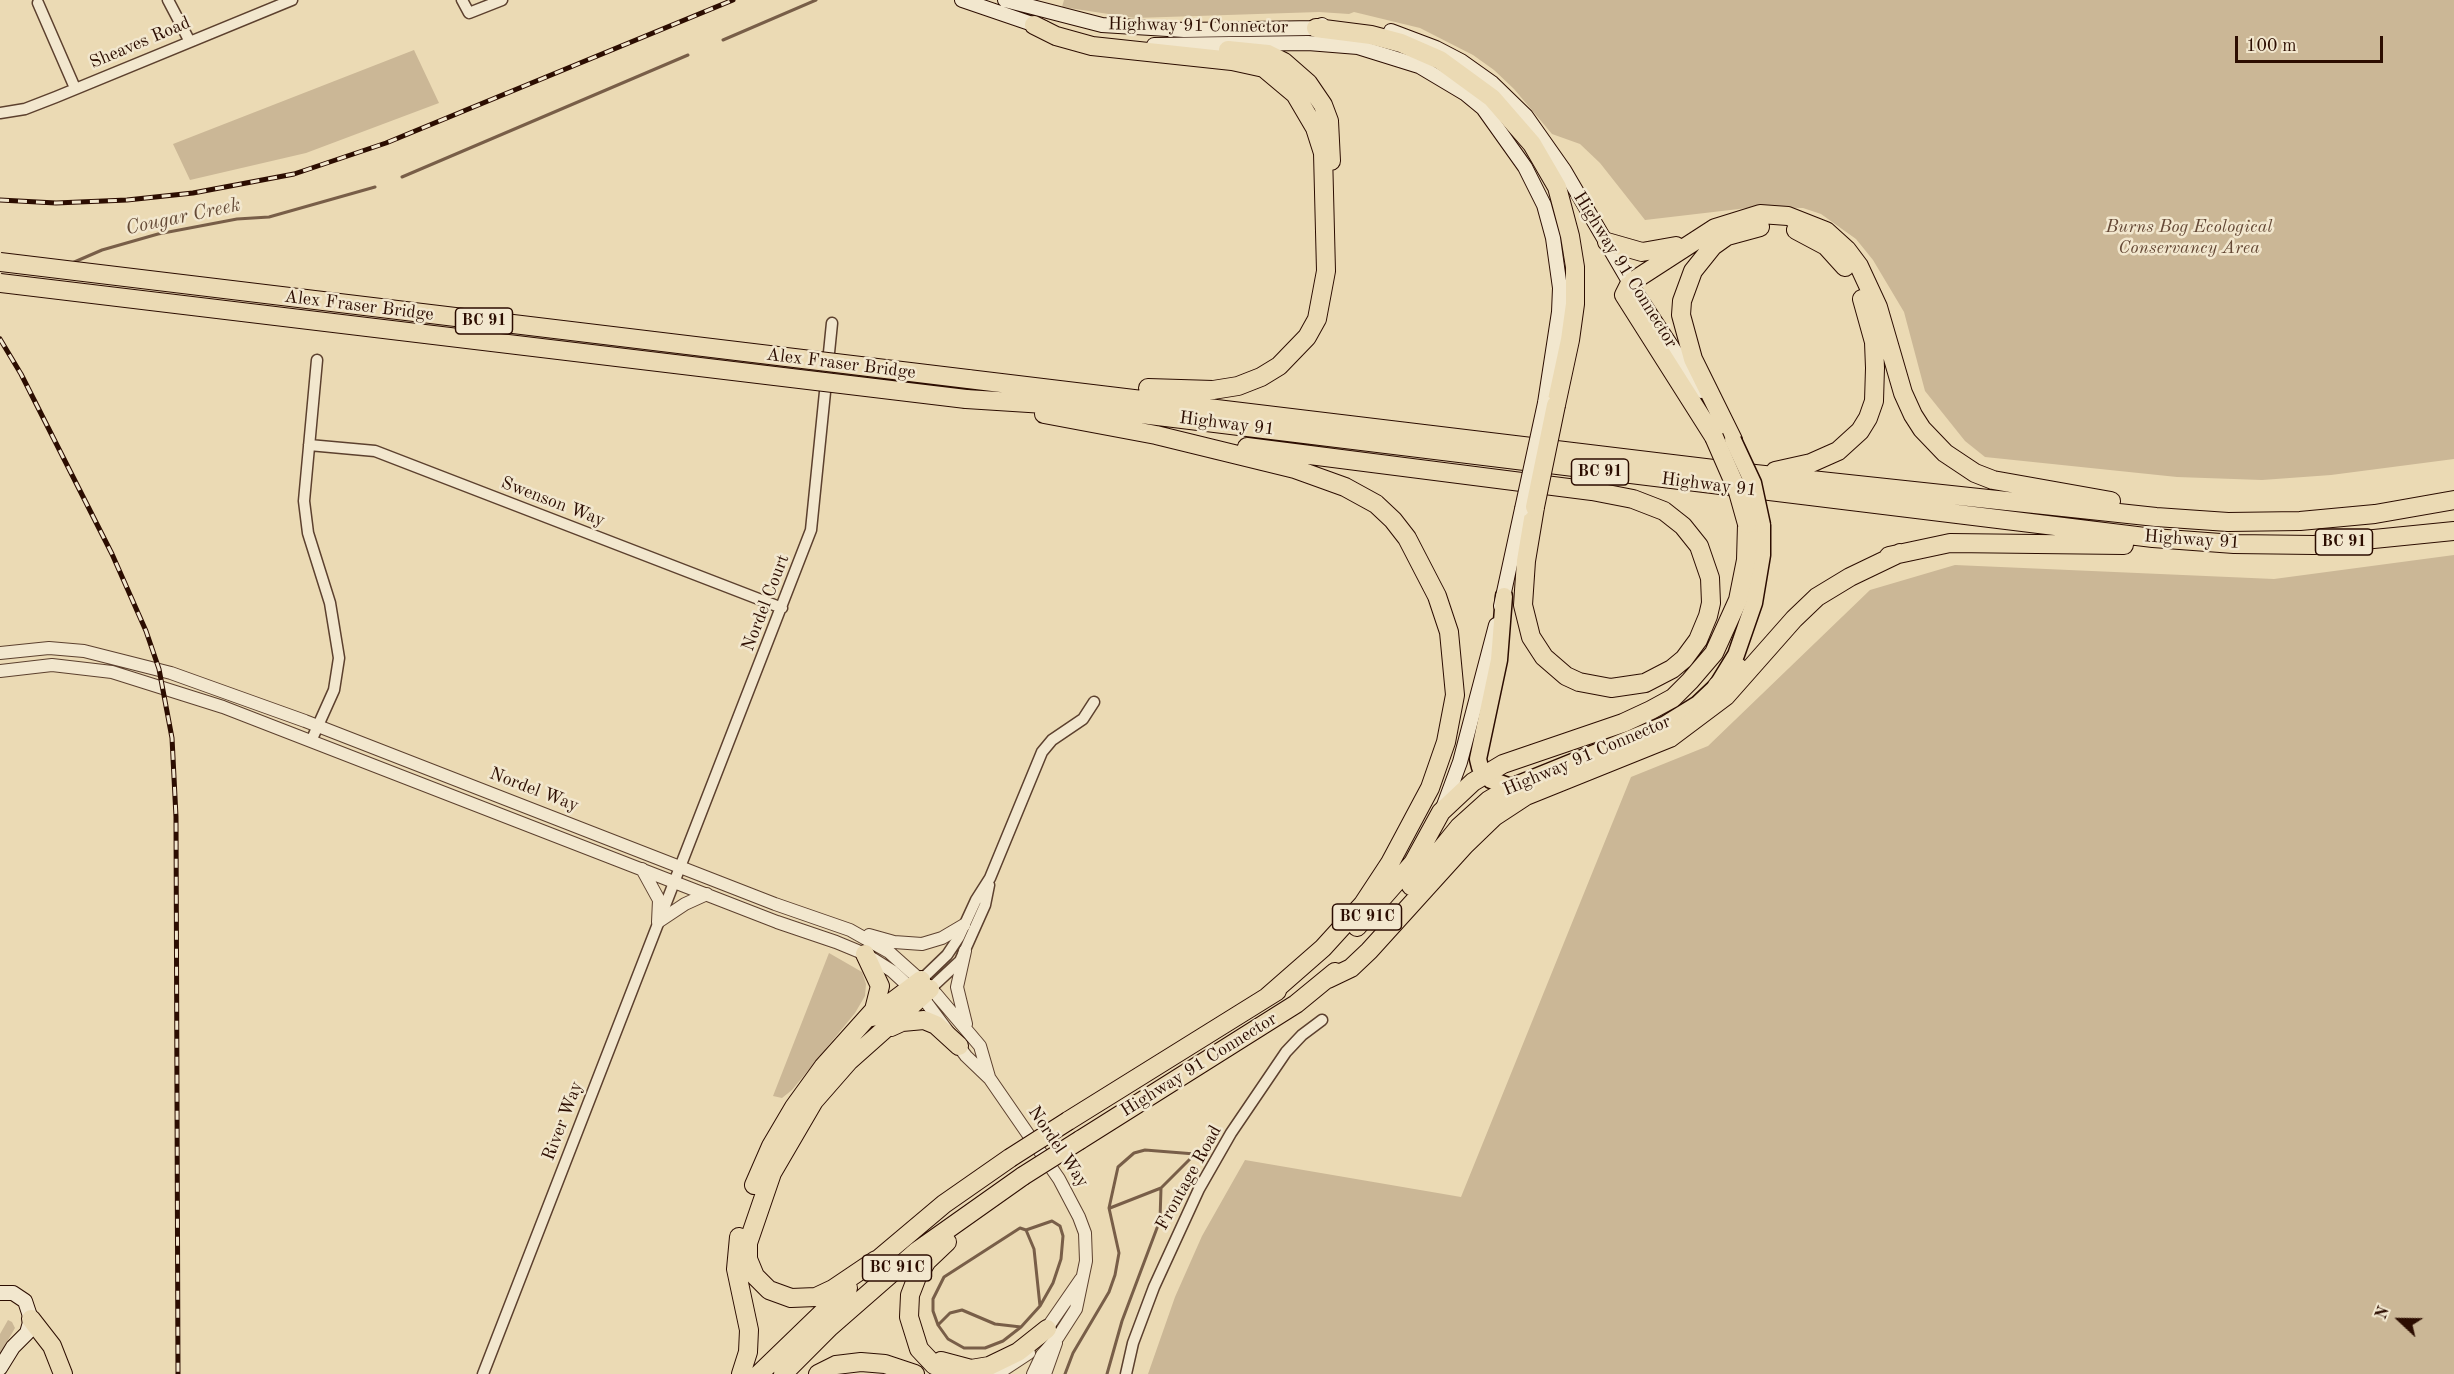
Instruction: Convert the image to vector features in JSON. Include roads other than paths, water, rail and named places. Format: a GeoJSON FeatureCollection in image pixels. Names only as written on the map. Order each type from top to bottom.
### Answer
{"type":"FeatureCollection","features":[{"type":"Feature","properties":{"kind":"highway"},"geometry":{"type":"LineString","coordinates":[[992,381],[1081,383],[1185,390],[1238,386],[1261,377],[1295,353],[1317,319],[1326,271],[1323,153],[1315,128],[1295,94],[1264,68],[1232,61],[1092,46],[1056,36],[1034,25]]}},
{"type":"Feature","properties":{"kind":"highway"},"geometry":{"type":"LineString","coordinates":[[966,399],[1156,435],[1592,491],[1648,504],[1683,526],[1700,546],[1708,567],[1711,590],[1708,616],[1698,640],[1684,659],[1652,680],[1628,687],[1611,688],[1579,682],[1566,676],[1544,657],[1531,637],[1523,604],[1528,508],[1550,404],[1570,340],[1575,304],[1575,267],[1570,236],[1557,187],[1532,144],[1492,98],[1440,60],[1401,43],[1371,35],[1316,28]]}},
{"type":"Feature","properties":{"kind":"highway"},"geometry":{"type":"LineString","coordinates":[[1191,46],[1208,50],[1268,54],[1284,62],[1308,83],[1323,105],[1330,131],[1330,175],[1324,189]]}},
{"type":"Feature","properties":{"kind":"highway"},"geometry":{"type":"LineString","coordinates":[[1442,813],[1456,797],[1485,774],[1535,752],[1623,723],[1651,710],[1681,689],[1714,653],[1731,618],[1743,583],[1748,542],[1755,525],[1714,437],[1624,294],[1630,283],[1692,241],[1732,221],[1774,214],[1802,219],[1837,239],[1859,266],[1869,285],[1913,415],[1922,429],[1945,453],[1976,473],[2013,485],[2096,499],[2300,521]]}},
{"type":"Feature","properties":{"kind":"highway"},"geometry":{"type":"LineString","coordinates":[[1733,440],[1707,390],[1685,335],[1681,315],[1686,286],[1702,257],[1727,236],[1765,226],[1798,231],[1812,237],[1838,257],[1858,291],[1868,315],[1874,342],[1874,400],[1860,431],[1838,451],[1811,463],[1755,474]]}},
{"type":"Feature","properties":{"kind":"highway"},"geometry":{"type":"LineString","coordinates":[[1607,242],[1635,252],[1651,253],[1692,241]]}},
{"type":"Feature","properties":{"kind":"highway","name":"Alex Fraser Bridge"},"geometry":{"type":"LineString","coordinates":[[0,262],[968,379]]}},
{"type":"Feature","properties":{"kind":"highway","name":"Alex Fraser Bridge"},"geometry":{"type":"LineString","coordinates":[[0,283],[966,399]]}},
{"type":"Feature","properties":{"kind":"highway","name":"Highway 91"},"geometry":{"type":"LineString","coordinates":[[968,379],[1755,474],[2156,517],[2228,522],[2300,521],[2375,514],[2454,500]]}},
{"type":"Feature","properties":{"kind":"highway","name":"Highway 91"},"geometry":{"type":"LineString","coordinates":[[966,399],[1076,406],[2153,538],[2234,544],[2314,545],[2454,531]]}},
{"type":"Feature","properties":{"kind":"highway"},"geometry":{"type":"LineString","coordinates":[[1156,435],[1314,475],[1345,487],[1376,504],[1407,538],[1437,596],[1449,632],[1455,680],[1453,712],[1442,756],[1430,788],[1390,863],[1363,904],[1323,948],[1267,997]]}},
{"type":"Feature","properties":{"kind":"highway","name":"Highway 91 Connector"},"geometry":{"type":"LineString","coordinates":[[783,1374],[830,1327],[917,1251],[970,1211],[1252,1033],[1328,980],[1374,932],[1459,827],[1489,800],[1511,786],[1664,725],[1698,704],[1717,686],[1736,655],[1754,603],[1762,555],[1755,525],[1753,483],[1733,440]]}},
{"type":"Feature","properties":{"kind":"highway"},"geometry":{"type":"LineString","coordinates":[[1717,686],[1732,674],[1785,613],[1815,587],[1858,563],[1932,545],[1972,542],[2234,544]]}},
{"type":"Feature","properties":{"kind":"highway"},"geometry":{"type":"LineString","coordinates":[[1328,980],[1352,968],[1370,951],[1465,844],[1494,817],[1534,793],[1641,752],[1670,738],[1726,696],[1794,619],[1817,597],[1850,577],[1900,553]]}},
{"type":"Feature","properties":{"kind":"highway"},"geometry":{"type":"LineString","coordinates":[[1504,596],[1499,660],[1478,759],[1485,774],[1499,783],[1511,786]]}},
{"type":"Feature","properties":{"kind":"highway","name":"Highway 91 Connector"},"geometry":{"type":"LineString","coordinates":[[759,1374],[876,1260],[944,1204],[1010,1158],[1313,968],[1377,908],[1413,863],[1442,813]]}},
{"type":"Feature","properties":{"kind":"highway"},"geometry":{"type":"LineString","coordinates":[[865,954],[880,986],[871,1029],[823,1089],[786,1145],[757,1211],[747,1254],[752,1270],[762,1284],[782,1296],[801,1299],[833,1289],[876,1260]]}},
{"type":"Feature","properties":{"kind":"highway"},"geometry":{"type":"LineString","coordinates":[[741,1374],[748,1352],[749,1330],[736,1269],[736,1253],[752,1190],[771,1146],[794,1107],[823,1066],[921,988]]}},
{"type":"Feature","properties":{"kind":"highway"},"geometry":{"type":"LineString","coordinates":[[871,1029],[919,1019],[936,1025],[959,1046]]}},
{"type":"Feature","properties":{"kind":"highway"},"geometry":{"type":"LineString","coordinates":[[951,1374],[928,1360],[919,1349],[909,1317],[910,1295],[927,1261],[1023,1176]]}},
{"type":"Feature","properties":{"kind":"highway"},"geometry":{"type":"LineString","coordinates":[[31,1319],[52,1346],[63,1374]]}},
{"type":"Feature","properties":{"kind":"highway"},"geometry":{"type":"LineString","coordinates":[[912,1332],[922,1345],[939,1360],[971,1369],[989,1366],[1052,1333]]}},
{"type":"Feature","properties":{"kind":"highway"},"geometry":{"type":"LineString","coordinates":[[818,1374],[836,1365],[861,1362],[885,1364],[915,1374]]}},
{"type":"Feature","properties":{"kind":"main road","name":"Highway 91 Connector"},"geometry":{"type":"LineString","coordinates":[[962,0],[1034,25],[1120,43],[1191,46],[1308,43],[1358,47],[1419,66],[1439,76],[1483,108],[1526,167],[1544,205],[1553,238],[1560,288],[1550,404]]}},
{"type":"Feature","properties":{"kind":"main road","name":"Highway 91 Connector"},"geometry":{"type":"LineString","coordinates":[[1005,0],[1102,25],[1184,30],[1316,28],[1327,22],[1350,24],[1406,36],[1461,61],[1492,83],[1526,117],[1564,170],[1630,283],[1733,440]]}},
{"type":"Feature","properties":{"kind":"main road","name":"Highway 91 Connector"},"geometry":{"type":"LineString","coordinates":[[1442,813],[1463,753],[1528,508]]}},
{"type":"Feature","properties":{"kind":"main road"},"geometry":{"type":"LineString","coordinates":[[0,1293],[13,1293],[25,1301],[31,1319],[27,1333],[0,1368]]}},
{"type":"Feature","properties":{"kind":"street"},"geometry":{"type":"LineString","coordinates":[[168,0],[189,40]]}},
{"type":"Feature","properties":{"kind":"street","name":"Sheaves Road"},"geometry":{"type":"LineString","coordinates":[[0,113],[25,109],[189,40],[292,0]]}},
{"type":"Feature","properties":{"kind":"street"},"geometry":{"type":"LineString","coordinates":[[462,0],[469,14],[502,0]]}},
{"type":"Feature","properties":{"kind":"street"},"geometry":{"type":"LineString","coordinates":[[38,3],[75,88]]}},
{"type":"Feature","properties":{"kind":"street","name":"Nordel Court"},"geometry":{"type":"LineString","coordinates":[[674,881],[811,530],[832,323]]}},
{"type":"Feature","properties":{"kind":"street"},"geometry":{"type":"LineString","coordinates":[[312,740],[334,690],[339,658],[330,603],[308,533],[304,501],[317,360]]}},
{"type":"Feature","properties":{"kind":"street","name":"Swenson Way"},"geometry":{"type":"LineString","coordinates":[[309,445],[375,450],[782,608]]}},
{"type":"Feature","properties":{"kind":"street","name":"Nordel Way"},"geometry":{"type":"LineString","coordinates":[[0,653],[49,648],[110,656],[171,673],[318,727],[775,904],[850,930],[889,952],[921,988],[967,1028],[980,1046],[990,1079]]}},
{"type":"Feature","properties":{"kind":"street"},"geometry":{"type":"LineString","coordinates":[[23,668],[26,662],[33,659],[51,657],[101,661],[110,656]]}},
{"type":"Feature","properties":{"kind":"street","name":"Nordel Way"},"geometry":{"type":"LineString","coordinates":[[0,671],[52,665],[112,672],[223,707],[865,954],[921,988],[959,1046],[990,1079],[1075,1205],[1085,1233],[1086,1261],[1083,1276],[1033,1374]]}},
{"type":"Feature","properties":{"kind":"street"},"geometry":{"type":"LineString","coordinates":[[921,988],[954,947],[990,878],[1042,752],[1052,740],[1083,719],[1094,702]]}},
{"type":"Feature","properties":{"kind":"street"},"geometry":{"type":"LineString","coordinates":[[641,868],[658,900],[658,922]]}},
{"type":"Feature","properties":{"kind":"street"},"geometry":{"type":"LineString","coordinates":[[921,988],[954,968],[965,951],[985,905],[990,878]]}},
{"type":"Feature","properties":{"kind":"street","name":"River Way"},"geometry":{"type":"LineString","coordinates":[[483,1374],[674,881]]}},
{"type":"Feature","properties":{"kind":"street"},"geometry":{"type":"LineString","coordinates":[[658,922],[706,894]]}},
{"type":"Feature","properties":{"kind":"street"},"geometry":{"type":"LineString","coordinates":[[850,930],[894,942],[922,944],[942,938],[964,925]]}},
{"type":"Feature","properties":{"kind":"street"},"geometry":{"type":"LineString","coordinates":[[965,951],[957,987],[967,1028]]}},
{"type":"Feature","properties":{"kind":"street","name":"Frontage Road"},"geometry":{"type":"LineString","coordinates":[[1126,1374],[1133,1342],[1154,1287],[1199,1189],[1231,1133],[1286,1052],[1302,1035],[1322,1020]]}},
{"type":"Feature","properties":{"kind":"street"},"geometry":{"type":"LineString","coordinates":[[1045,1374],[1052,1333]]}},
{"type":"Feature","properties":{"kind":"street","name":"Nordel Way"},"geometry":{"type":"LineString","coordinates":[[997,1374],[1034,1349],[1052,1333]]}},
{"type":"Feature","properties":{"kind":"waterway","name":"Cougar Creek"},"geometry":{"type":"LineString","coordinates":[[723,40],[816,0]]}},
{"type":"Feature","properties":{"kind":"waterway","name":"Cougar Creek"},"geometry":{"type":"LineString","coordinates":[[402,177],[688,55]]}},
{"type":"Feature","properties":{"kind":"waterway","name":"Cougar Creek"},"geometry":{"type":"LineString","coordinates":[[72,263],[102,250],[158,234],[237,219],[269,217],[375,187]]}},
{"type":"Feature","properties":{"kind":"waterway"},"geometry":{"type":"LineString","coordinates":[[1065,1374],[1073,1353],[1109,1292],[1115,1275],[1119,1253],[1109,1208],[1118,1167],[1134,1153],[1145,1150],[1195,1154]]}},
{"type":"Feature","properties":{"kind":"waterway"},"geometry":{"type":"LineString","coordinates":[[1110,1208],[1161,1188],[1195,1154]]}},
{"type":"Feature","properties":{"kind":"waterway"},"geometry":{"type":"LineString","coordinates":[[1107,1374],[1122,1321],[1160,1220],[1161,1188]]}},
{"type":"Feature","properties":{"kind":"waterway"},"geometry":{"type":"LineString","coordinates":[[1026,1230],[1052,1221],[1060,1226],[1063,1236],[1061,1259],[1053,1283],[1040,1306],[1021,1327],[1003,1341],[985,1348],[964,1348],[948,1339],[938,1325],[933,1311],[933,1299],[944,1277],[1020,1228],[1026,1230],[1034,1249],[1040,1306]]}},
{"type":"Feature","properties":{"kind":"waterway"},"geometry":{"type":"LineString","coordinates":[[938,1325],[950,1313],[962,1310],[995,1324],[1021,1327]]}},
{"type":"Feature","properties":{"kind":"railway"},"geometry":{"type":"LineString","coordinates":[[0,200],[56,203],[127,200],[193,193],[294,174],[386,143],[733,0]]}},
{"type":"Feature","properties":{"kind":"railway"},"geometry":{"type":"LineString","coordinates":[[0,339],[21,374],[112,554],[146,631],[159,669],[172,738],[176,817],[178,1374]]}},
{"type":"Feature","properties":{"kind":"park label","name":"Burns Bog Ecological Conservancy Area"},"geometry":{"type":"Point","coordinates":[2189,237]}}]}
